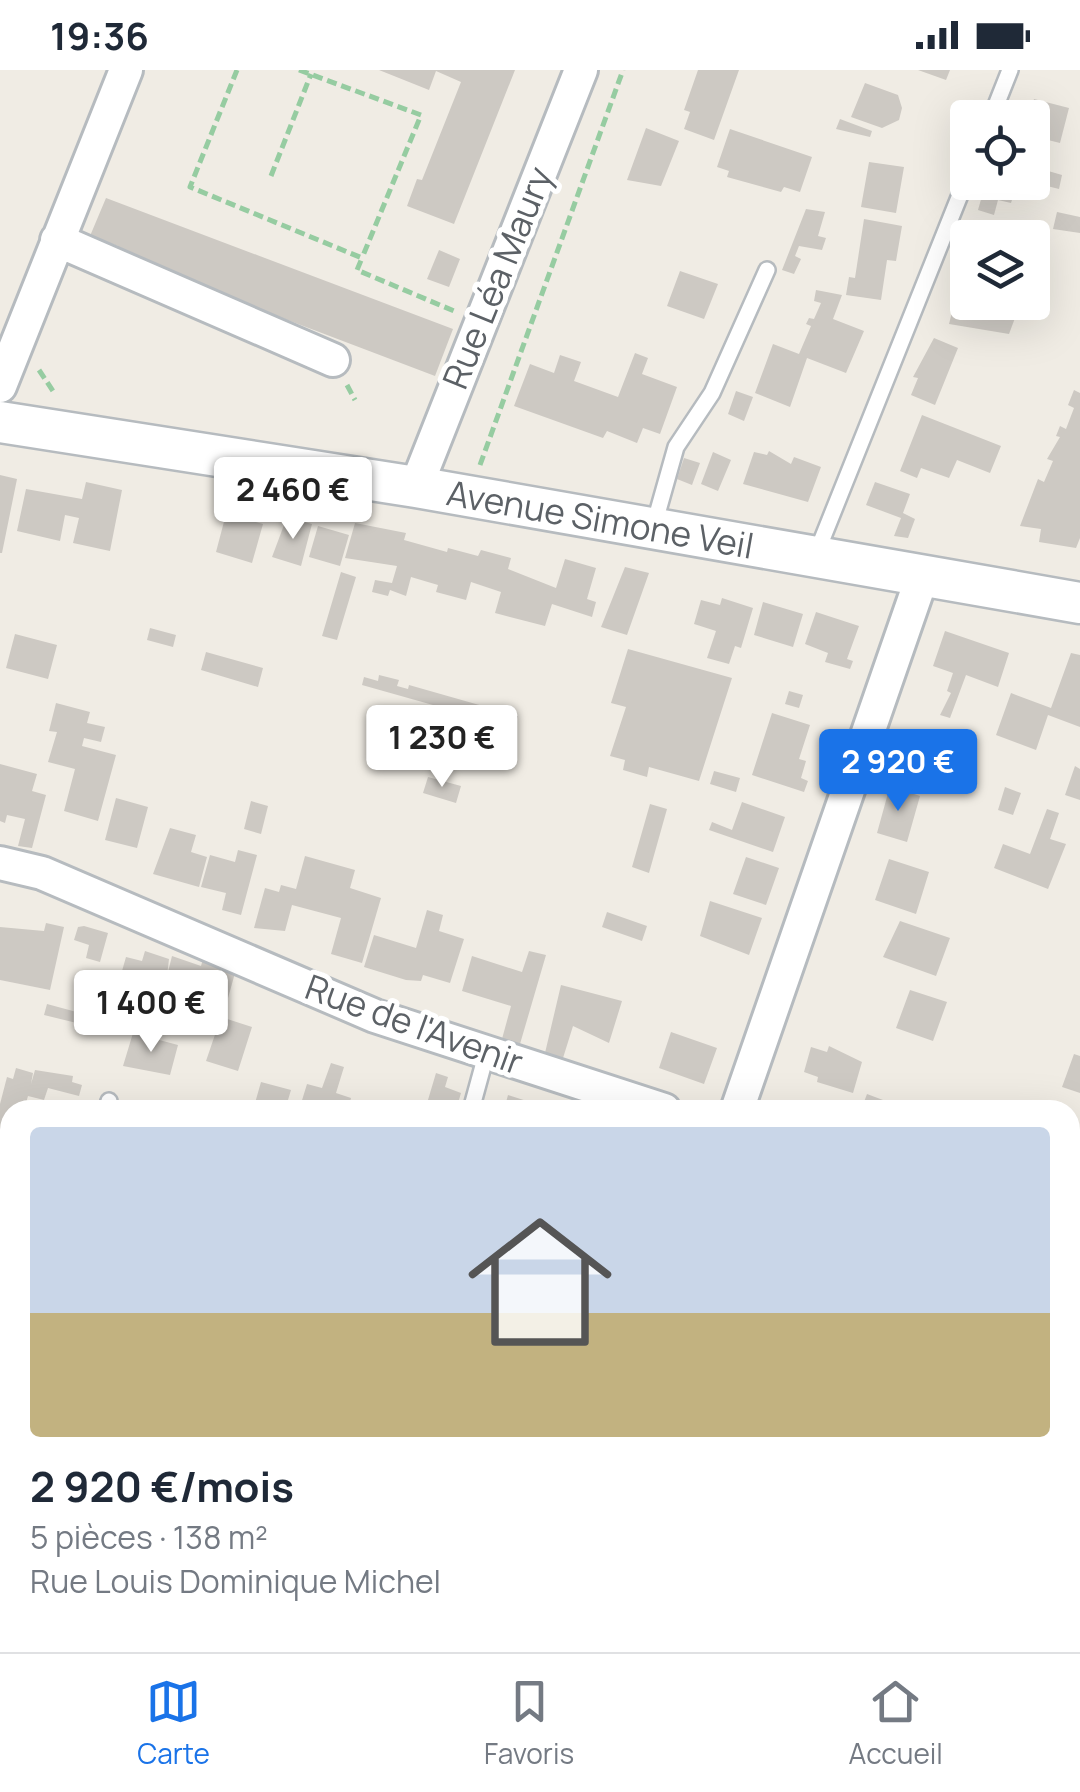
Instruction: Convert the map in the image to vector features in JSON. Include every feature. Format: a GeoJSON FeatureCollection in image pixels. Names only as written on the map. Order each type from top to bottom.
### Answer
{"type":"FeatureCollection","features":[{"type":"Feature","properties":{"kind":"street"},"geometry":{"type":"LineString","coordinates":[[0,386],[126,70]]}},
{"type":"Feature","properties":{"kind":"street","name":"Rue Léa Maury"},"geometry":{"type":"LineString","coordinates":[[416,488],[581,70]]}},
{"type":"Feature","properties":{"kind":"street"},"geometry":{"type":"LineString","coordinates":[[57,240],[333,360]]}},
{"type":"Feature","properties":{"kind":"street","name":"Avenue Simone Veil"},"geometry":{"type":"LineString","coordinates":[[0,422],[416,488],[1080,602]]}},
{"type":"Feature","properties":{"kind":"street"},"geometry":{"type":"LineString","coordinates":[[740,1100],[922,577]]}},
{"type":"Feature","properties":{"kind":"street","name":"Rue de l'Avenir"},"geometry":{"type":"LineString","coordinates":[[0,863],[42,873],[375,1016],[632,1100]]}},
{"type":"Feature","properties":{"kind":"lane"},"geometry":{"type":"LineString","coordinates":[[998,100],[1010,70]]}},
{"type":"Feature","properties":{"kind":"lane"},"geometry":{"type":"LineString","coordinates":[[814,558],[958,200]]}},
{"type":"Feature","properties":{"kind":"lane"},"geometry":{"type":"LineString","coordinates":[[653,529],[676,447],[712,394],[767,270]]}},
{"type":"Feature","properties":{"kind":"lane"},"geometry":{"type":"LineString","coordinates":[[474,1100],[486,1055]]}},
{"type":"Feature","properties":{"kind":"path"},"geometry":{"type":"LineString","coordinates":[[236,70],[190,187],[362,258]]}},
{"type":"Feature","properties":{"kind":"path"},"geometry":{"type":"LineString","coordinates":[[299,70],[421,115],[357,270],[480,322]]}},
{"type":"Feature","properties":{"kind":"path"},"geometry":{"type":"LineString","coordinates":[[477,473],[623,70]]}},
{"type":"Feature","properties":{"kind":"path"},"geometry":{"type":"LineString","coordinates":[[271,176],[311,74]]}},
{"type":"Feature","properties":{"kind":"building"},"geometry":{"type":"Polygon","coordinates":[[[379,70],[515,70],[454,224],[407,206],[417,179],[422,180],[461,82],[436,71],[429,90],[379,70]]]}},
{"type":"Feature","properties":{"kind":"building"},"geometry":{"type":"Polygon","coordinates":[[[698,70],[739,70],[714,140],[684,129],[690,112],[684,110],[698,70]]]}},
{"type":"Feature","properties":{"kind":"building"},"geometry":{"type":"Polygon","coordinates":[[[918,70],[950,70],[946,80],[918,70]]]}},
{"type":"Feature","properties":{"kind":"building"},"geometry":{"type":"Polygon","coordinates":[[[865,83],[898,95],[902,108],[899,120],[882,128],[851,117],[865,83]]]}},
{"type":"Feature","properties":{"kind":"building"},"geometry":{"type":"Polygon","coordinates":[[[1050,103],[1069,108],[1060,143],[1050,140],[1050,103]]]}},
{"type":"Feature","properties":{"kind":"building"},"geometry":{"type":"Polygon","coordinates":[[[840,119],[872,131],[870,137],[836,129],[840,119]]]}},
{"type":"Feature","properties":{"kind":"building"},"geometry":{"type":"Polygon","coordinates":[[[646,128],[679,141],[661,186],[627,180],[646,128]]]}},
{"type":"Feature","properties":{"kind":"building"},"geometry":{"type":"Polygon","coordinates":[[[730,129],[812,157],[800,192],[784,187],[781,192],[727,177],[729,171],[717,167],[730,129]]]}},
{"type":"Feature","properties":{"kind":"building"},"geometry":{"type":"Polygon","coordinates":[[[869,162],[904,167],[896,213],[861,207],[869,162]]]}},
{"type":"Feature","properties":{"kind":"building"},"geometry":{"type":"Polygon","coordinates":[[[1050,172],[1062,175],[1059,189],[1050,187],[1050,172]]]}},
{"type":"Feature","properties":{"kind":"building"},"geometry":{"type":"Polygon","coordinates":[[[106,198],[453,329],[435,376],[116,255],[118,246],[90,236],[106,198]]]}},
{"type":"Feature","properties":{"kind":"building"},"geometry":{"type":"Polygon","coordinates":[[[981,200],[998,200],[994,215],[978,210],[981,200]]]}},
{"type":"Feature","properties":{"kind":"building"},"geometry":{"type":"Polygon","coordinates":[[[806,209],[825,212],[818,236],[826,238],[822,250],[799,246],[795,256],[801,259],[794,274],[782,270],[806,209]]]}},
{"type":"Feature","properties":{"kind":"building"},"geometry":{"type":"Polygon","coordinates":[[[1057,212],[1080,217],[1080,233],[1053,229],[1057,212]]]}},
{"type":"Feature","properties":{"kind":"building"},"geometry":{"type":"Polygon","coordinates":[[[864,219],[902,226],[896,261],[887,260],[881,300],[846,295],[849,277],[855,278],[864,219]]]}},
{"type":"Feature","properties":{"kind":"building"},"geometry":{"type":"Polygon","coordinates":[[[439,250],[460,259],[449,287],[427,279],[439,250]]]}},
{"type":"Feature","properties":{"kind":"building"},"geometry":{"type":"Polygon","coordinates":[[[680,271],[718,284],[704,319],[667,306],[680,271]]]}},
{"type":"Feature","properties":{"kind":"building"},"geometry":{"type":"Polygon","coordinates":[[[816,290],[842,295],[833,319],[864,331],[846,373],[807,358],[790,407],[755,393],[773,344],[799,354],[811,326],[806,324],[809,318],[814,319],[821,303],[814,301],[816,290]]]}},
{"type":"Feature","properties":{"kind":"building"},"geometry":{"type":"Polygon","coordinates":[[[950,320],[1014,320],[1009,334],[949,324],[950,320]]]}},
{"type":"Feature","properties":{"kind":"building"},"geometry":{"type":"Polygon","coordinates":[[[934,338],[958,348],[935,405],[911,395],[918,378],[913,377],[934,338]]]}},
{"type":"Feature","properties":{"kind":"building"},"geometry":{"type":"Polygon","coordinates":[[[635,353],[648,358],[642,374],[677,387],[660,434],[643,428],[637,443],[607,431],[603,438],[514,406],[530,364],[554,373],[560,355],[581,362],[574,381],[618,397],[635,353]]]}},
{"type":"Feature","properties":{"kind":"building"},"geometry":{"type":"Polygon","coordinates":[[[1074,390],[1080,393],[1080,538],[1076,548],[1039,542],[1041,529],[1020,526],[1038,479],[1044,482],[1053,461],[1047,459],[1060,437],[1056,436],[1060,426],[1066,429],[1074,408],[1068,405],[1074,390]]]}},
{"type":"Feature","properties":{"kind":"building"},"geometry":{"type":"Polygon","coordinates":[[[736,391],[753,397],[744,421],[728,414],[736,391]]]}},
{"type":"Feature","properties":{"kind":"building"},"geometry":{"type":"Polygon","coordinates":[[[922,415],[1001,446],[990,473],[957,460],[949,478],[921,468],[917,478],[900,471],[922,415]]]}},
{"type":"Feature","properties":{"kind":"building"},"geometry":{"type":"Polygon","coordinates":[[[769,451],[791,464],[794,457],[821,467],[808,502],[743,484],[754,452],[767,455],[769,451]]]}},
{"type":"Feature","properties":{"kind":"building"},"geometry":{"type":"Polygon","coordinates":[[[713,452],[731,460],[718,491],[701,484],[713,452]]]}},
{"type":"Feature","properties":{"kind":"building"},"geometry":{"type":"Polygon","coordinates":[[[684,458],[700,463],[692,485],[677,479],[684,458]]]}},
{"type":"Feature","properties":{"kind":"building"},"geometry":{"type":"Polygon","coordinates":[[[0,475],[17,479],[2,553],[0,553],[0,475]]]}},
{"type":"Feature","properties":{"kind":"building"},"geometry":{"type":"Polygon","coordinates":[[[86,482],[122,490],[110,551],[73,543],[79,518],[65,515],[60,541],[17,531],[26,489],[82,499],[86,482]]]}},
{"type":"Feature","properties":{"kind":"building"},"geometry":{"type":"Polygon","coordinates":[[[875,482],[910,494],[903,513],[915,519],[908,538],[894,536],[901,518],[866,505],[875,482]]]}},
{"type":"Feature","properties":{"kind":"building"},"geometry":{"type":"Polygon","coordinates":[[[226,514],[263,524],[252,563],[216,552],[226,514]]]}},
{"type":"Feature","properties":{"kind":"building"},"geometry":{"type":"Polygon","coordinates":[[[287,517],[312,524],[301,566],[272,557],[287,517]]]}},
{"type":"Feature","properties":{"kind":"building"},"geometry":{"type":"Polygon","coordinates":[[[355,523],[406,533],[404,540],[447,552],[448,548],[478,556],[481,550],[511,558],[508,569],[556,588],[565,559],[596,568],[587,599],[596,602],[592,617],[552,604],[545,626],[495,613],[501,592],[471,582],[466,600],[436,592],[438,585],[411,577],[406,596],[390,590],[388,596],[372,592],[375,580],[392,583],[397,566],[345,558],[355,523]]]}},
{"type":"Feature","properties":{"kind":"building"},"geometry":{"type":"Polygon","coordinates":[[[318,526],[349,535],[340,566],[309,557],[318,526]]]}},
{"type":"Feature","properties":{"kind":"building"},"geometry":{"type":"Polygon","coordinates":[[[625,567],[649,573],[627,635],[601,627],[625,567]]]}},
{"type":"Feature","properties":{"kind":"building"},"geometry":{"type":"Polygon","coordinates":[[[341,572],[356,577],[337,640],[322,636],[341,572]]]}},
{"type":"Feature","properties":{"kind":"building"},"geometry":{"type":"Polygon","coordinates":[[[722,598],[753,608],[741,648],[735,646],[729,664],[707,658],[716,631],[694,624],[701,600],[720,605],[722,598]]]}},
{"type":"Feature","properties":{"kind":"building"},"geometry":{"type":"Polygon","coordinates":[[[763,602],[803,614],[793,647],[754,635],[763,602]]]}},
{"type":"Feature","properties":{"kind":"building"},"geometry":{"type":"Polygon","coordinates":[[[816,612],[859,626],[847,659],[853,661],[850,669],[825,662],[828,653],[805,644],[816,612]]]}},
{"type":"Feature","properties":{"kind":"building"},"geometry":{"type":"Polygon","coordinates":[[[150,628],[176,635],[173,647],[147,640],[150,628]]]}},
{"type":"Feature","properties":{"kind":"building"},"geometry":{"type":"Polygon","coordinates":[[[945,631],[1009,653],[998,687],[966,675],[950,718],[940,715],[951,693],[947,691],[953,673],[933,666],[945,631]]]}},
{"type":"Feature","properties":{"kind":"building"},"geometry":{"type":"Polygon","coordinates":[[[15,634],[57,645],[48,679],[6,668],[15,634]]]}},
{"type":"Feature","properties":{"kind":"building"},"geometry":{"type":"Polygon","coordinates":[[[628,649],[732,678],[699,781],[649,767],[647,777],[623,770],[625,760],[610,756],[626,707],[611,703],[628,649]]]}},
{"type":"Feature","properties":{"kind":"building"},"geometry":{"type":"Polygon","coordinates":[[[206,652],[263,668],[258,687],[201,670],[206,652]]]}},
{"type":"Feature","properties":{"kind":"building"},"geometry":{"type":"Polygon","coordinates":[[[1071,653],[1080,655],[1080,727],[1048,715],[1036,750],[996,735],[1011,693],[1051,708],[1071,653]]]}},
{"type":"Feature","properties":{"kind":"building"},"geometry":{"type":"Polygon","coordinates":[[[379,675],[399,680],[397,686],[408,689],[409,685],[518,716],[514,728],[362,685],[364,677],[378,681],[379,675]]]}},
{"type":"Feature","properties":{"kind":"building"},"geometry":{"type":"Polygon","coordinates":[[[789,691],[803,695],[799,708],[785,704],[789,691]]]}},
{"type":"Feature","properties":{"kind":"building"},"geometry":{"type":"Polygon","coordinates":[[[56,703],[90,712],[87,723],[105,727],[101,742],[84,738],[82,746],[116,755],[98,821],[64,811],[75,769],[48,762],[57,732],[49,731],[56,703]]]}},
{"type":"Feature","properties":{"kind":"building"},"geometry":{"type":"Polygon","coordinates":[[[772,713],[810,725],[799,759],[806,761],[801,778],[808,781],[804,792],[752,775],[772,713]]]}},
{"type":"Feature","properties":{"kind":"building"},"geometry":{"type":"Polygon","coordinates":[[[911,730],[953,745],[941,780],[898,765],[911,730]]]}},
{"type":"Feature","properties":{"kind":"building"},"geometry":{"type":"Polygon","coordinates":[[[0,764],[37,774],[32,791],[46,795],[32,848],[18,846],[25,819],[7,815],[5,823],[0,821],[0,764]]]}},
{"type":"Feature","properties":{"kind":"building"},"geometry":{"type":"Polygon","coordinates":[[[1075,766],[1080,769],[1080,800],[1065,795],[1075,766]]]}},
{"type":"Feature","properties":{"kind":"building"},"geometry":{"type":"Polygon","coordinates":[[[714,771],[740,778],[736,792],[710,784],[714,771]]]}},
{"type":"Feature","properties":{"kind":"building"},"geometry":{"type":"Polygon","coordinates":[[[428,777],[461,786],[456,803],[423,793],[428,777]]]}},
{"type":"Feature","properties":{"kind":"building"},"geometry":{"type":"Polygon","coordinates":[[[890,786],[920,796],[907,842],[877,833],[890,786]]]}},
{"type":"Feature","properties":{"kind":"building"},"geometry":{"type":"Polygon","coordinates":[[[1005,787],[1021,793],[1013,815],[998,810],[1005,787]]]}},
{"type":"Feature","properties":{"kind":"building"},"geometry":{"type":"Polygon","coordinates":[[[116,798],[148,807],[137,848],[105,840],[116,798]]]}},
{"type":"Feature","properties":{"kind":"building"},"geometry":{"type":"Polygon","coordinates":[[[251,801],[268,806],[261,834],[244,829],[251,801]]]}},
{"type":"Feature","properties":{"kind":"building"},"geometry":{"type":"Polygon","coordinates":[[[742,802],[785,817],[773,852],[709,830],[712,822],[732,830],[742,802]]]}},
{"type":"Feature","properties":{"kind":"building"},"geometry":{"type":"Polygon","coordinates":[[[650,804],[667,809],[649,873],[632,867],[650,804]]]}},
{"type":"Feature","properties":{"kind":"building"},"geometry":{"type":"Polygon","coordinates":[[[1047,809],[1059,813],[1050,839],[1066,844],[1048,889],[994,868],[1003,844],[1030,854],[1047,809]]]}},
{"type":"Feature","properties":{"kind":"building"},"geometry":{"type":"Polygon","coordinates":[[[170,828],[196,835],[191,852],[207,857],[199,887],[153,874],[170,828]]]}},
{"type":"Feature","properties":{"kind":"building"},"geometry":{"type":"Polygon","coordinates":[[[238,850],[257,855],[241,915],[222,910],[226,893],[201,887],[210,855],[235,862],[238,850]]]}},
{"type":"Feature","properties":{"kind":"building"},"geometry":{"type":"Polygon","coordinates":[[[305,856],[355,870],[350,888],[381,898],[362,963],[331,954],[341,918],[292,905],[285,931],[254,928],[265,888],[279,892],[281,885],[296,889],[305,856]]]}},
{"type":"Feature","properties":{"kind":"building"},"geometry":{"type":"Polygon","coordinates":[[[746,857],[779,868],[766,905],[733,894],[746,857]]]}},
{"type":"Feature","properties":{"kind":"building"},"geometry":{"type":"Polygon","coordinates":[[[889,859],[929,872],[916,914],[875,900],[889,859]]]}},
{"type":"Feature","properties":{"kind":"building"},"geometry":{"type":"Polygon","coordinates":[[[710,901],[762,918],[749,955],[700,936],[710,901]]]}},
{"type":"Feature","properties":{"kind":"building"},"geometry":{"type":"Polygon","coordinates":[[[427,910],[443,915],[439,931],[464,939],[450,983],[423,975],[421,981],[406,980],[364,967],[374,935],[416,948],[427,910]]]}},
{"type":"Feature","properties":{"kind":"building"},"geometry":{"type":"Polygon","coordinates":[[[607,912],[647,926],[642,941],[602,927],[607,912]]]}},
{"type":"Feature","properties":{"kind":"building"},"geometry":{"type":"Polygon","coordinates":[[[900,921],[950,938],[936,976],[883,957],[900,921]]]}},
{"type":"Feature","properties":{"kind":"building"},"geometry":{"type":"Polygon","coordinates":[[[46,923],[64,927],[50,990],[0,980],[0,927],[44,931],[46,923]]]}},
{"type":"Feature","properties":{"kind":"building"},"geometry":{"type":"Polygon","coordinates":[[[78,927],[108,933],[100,962],[86,958],[89,945],[74,940],[78,927]]]}},
{"type":"Feature","properties":{"kind":"building"},"geometry":{"type":"Polygon","coordinates":[[[145,951],[169,959],[167,976],[172,956],[201,966],[203,959],[235,973],[225,1009],[202,1003],[199,1013],[166,1004],[168,996],[134,988],[126,995],[116,992],[126,957],[142,961],[145,951]]]}},
{"type":"Feature","properties":{"kind":"building"},"geometry":{"type":"Polygon","coordinates":[[[529,951],[546,955],[520,1044],[502,1039],[511,1006],[462,991],[472,956],[522,972],[529,951]]]}},
{"type":"Feature","properties":{"kind":"building"},"geometry":{"type":"Polygon","coordinates":[[[561,985],[622,1001],[609,1043],[573,1026],[563,1058],[545,1053],[561,985]]]}},
{"type":"Feature","properties":{"kind":"building"},"geometry":{"type":"Polygon","coordinates":[[[910,990],[947,1002],[933,1041],[896,1028],[910,990]]]}},
{"type":"Feature","properties":{"kind":"building"},"geometry":{"type":"Polygon","coordinates":[[[47,1004],[95,1017],[93,1027],[44,1015],[47,1004]]]}},
{"type":"Feature","properties":{"kind":"building"},"geometry":{"type":"Polygon","coordinates":[[[221,1017],[252,1027],[238,1071],[206,1061],[221,1017]]]}},
{"type":"Feature","properties":{"kind":"building"},"geometry":{"type":"Polygon","coordinates":[[[671,1032],[717,1048],[704,1084],[659,1068],[671,1032]]]}},
{"type":"Feature","properties":{"kind":"building"},"geometry":{"type":"Polygon","coordinates":[[[133,1033],[178,1045],[170,1075],[123,1066],[133,1033]]]}},
{"type":"Feature","properties":{"kind":"building"},"geometry":{"type":"Polygon","coordinates":[[[829,1046],[862,1062],[853,1093],[817,1082],[818,1077],[804,1072],[811,1047],[827,1052],[829,1046]]]}},
{"type":"Feature","properties":{"kind":"building"},"geometry":{"type":"Polygon","coordinates":[[[1074,1054],[1080,1056],[1080,1093],[1062,1087],[1074,1054]]]}},
{"type":"Feature","properties":{"kind":"building"},"geometry":{"type":"Polygon","coordinates":[[[331,1063],[344,1067],[336,1093],[350,1100],[302,1100],[307,1084],[322,1088],[331,1063]]]}},
{"type":"Feature","properties":{"kind":"building"},"geometry":{"type":"Polygon","coordinates":[[[16,1068],[33,1073],[31,1084],[35,1070],[73,1076],[72,1082],[82,1085],[79,1096],[48,1088],[44,1100],[28,1096],[27,1100],[1,1100],[7,1077],[13,1079],[16,1068]]]}},
{"type":"Feature","properties":{"kind":"building"},"geometry":{"type":"Polygon","coordinates":[[[436,1073],[448,1077],[445,1087],[461,1093],[459,1100],[428,1100],[436,1073]]]}},
{"type":"Feature","properties":{"kind":"building"},"geometry":{"type":"Polygon","coordinates":[[[261,1082],[291,1090],[288,1100],[256,1100],[261,1082]]]}}]}
